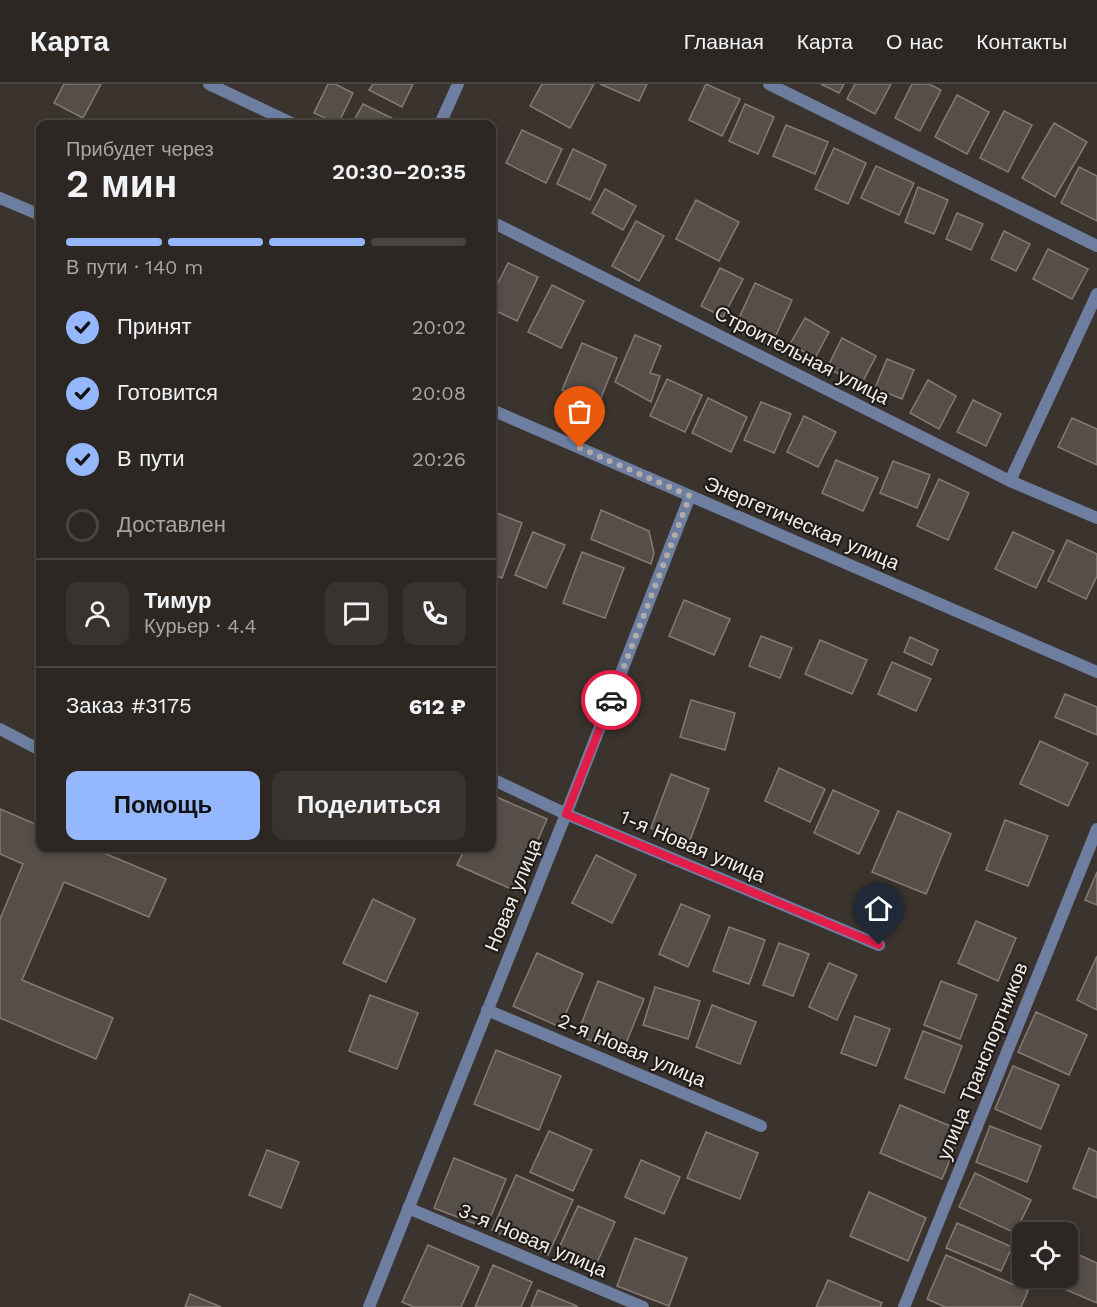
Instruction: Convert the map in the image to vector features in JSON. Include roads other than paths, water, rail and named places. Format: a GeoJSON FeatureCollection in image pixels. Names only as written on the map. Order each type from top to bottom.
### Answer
{"type":"FeatureCollection","features":[{"type":"Feature","properties":{"kind":"street"},"geometry":{"type":"LineString","coordinates":[[209,84],[285,120]]}},
{"type":"Feature","properties":{"kind":"street"},"geometry":{"type":"LineString","coordinates":[[442,120],[458,84]]}},
{"type":"Feature","properties":{"kind":"street"},"geometry":{"type":"LineString","coordinates":[[769,84],[1097,246]]}},
{"type":"Feature","properties":{"kind":"street"},"geometry":{"type":"LineString","coordinates":[[0,198],[36,213]]}},
{"type":"Feature","properties":{"kind":"street","name":"Строительная улица"},"geometry":{"type":"LineString","coordinates":[[496,224],[1010,481],[1097,518]]}},
{"type":"Feature","properties":{"kind":"street"},"geometry":{"type":"LineString","coordinates":[[1010,481],[1097,294]]}},
{"type":"Feature","properties":{"kind":"street","name":"Энергетическая улица"},"geometry":{"type":"LineString","coordinates":[[496,412],[1097,672]]}},
{"type":"Feature","properties":{"kind":"street","name":"Новая улица"},"geometry":{"type":"LineString","coordinates":[[369,1307],[690,496]]}},
{"type":"Feature","properties":{"kind":"street"},"geometry":{"type":"LineString","coordinates":[[0,729],[36,748]]}},
{"type":"Feature","properties":{"kind":"street","name":"1-я Новая улица"},"geometry":{"type":"LineString","coordinates":[[496,781],[566,814],[879,945]]}},
{"type":"Feature","properties":{"kind":"street","name":"улица Транспортников"},"geometry":{"type":"LineString","coordinates":[[904,1307],[1097,829]]}},
{"type":"Feature","properties":{"kind":"street","name":"2-я Новая улица"},"geometry":{"type":"LineString","coordinates":[[487,1010],[761,1126]]}},
{"type":"Feature","properties":{"kind":"street","name":"3-я Новая улица"},"geometry":{"type":"LineString","coordinates":[[408,1208],[643,1307]]}}]}
